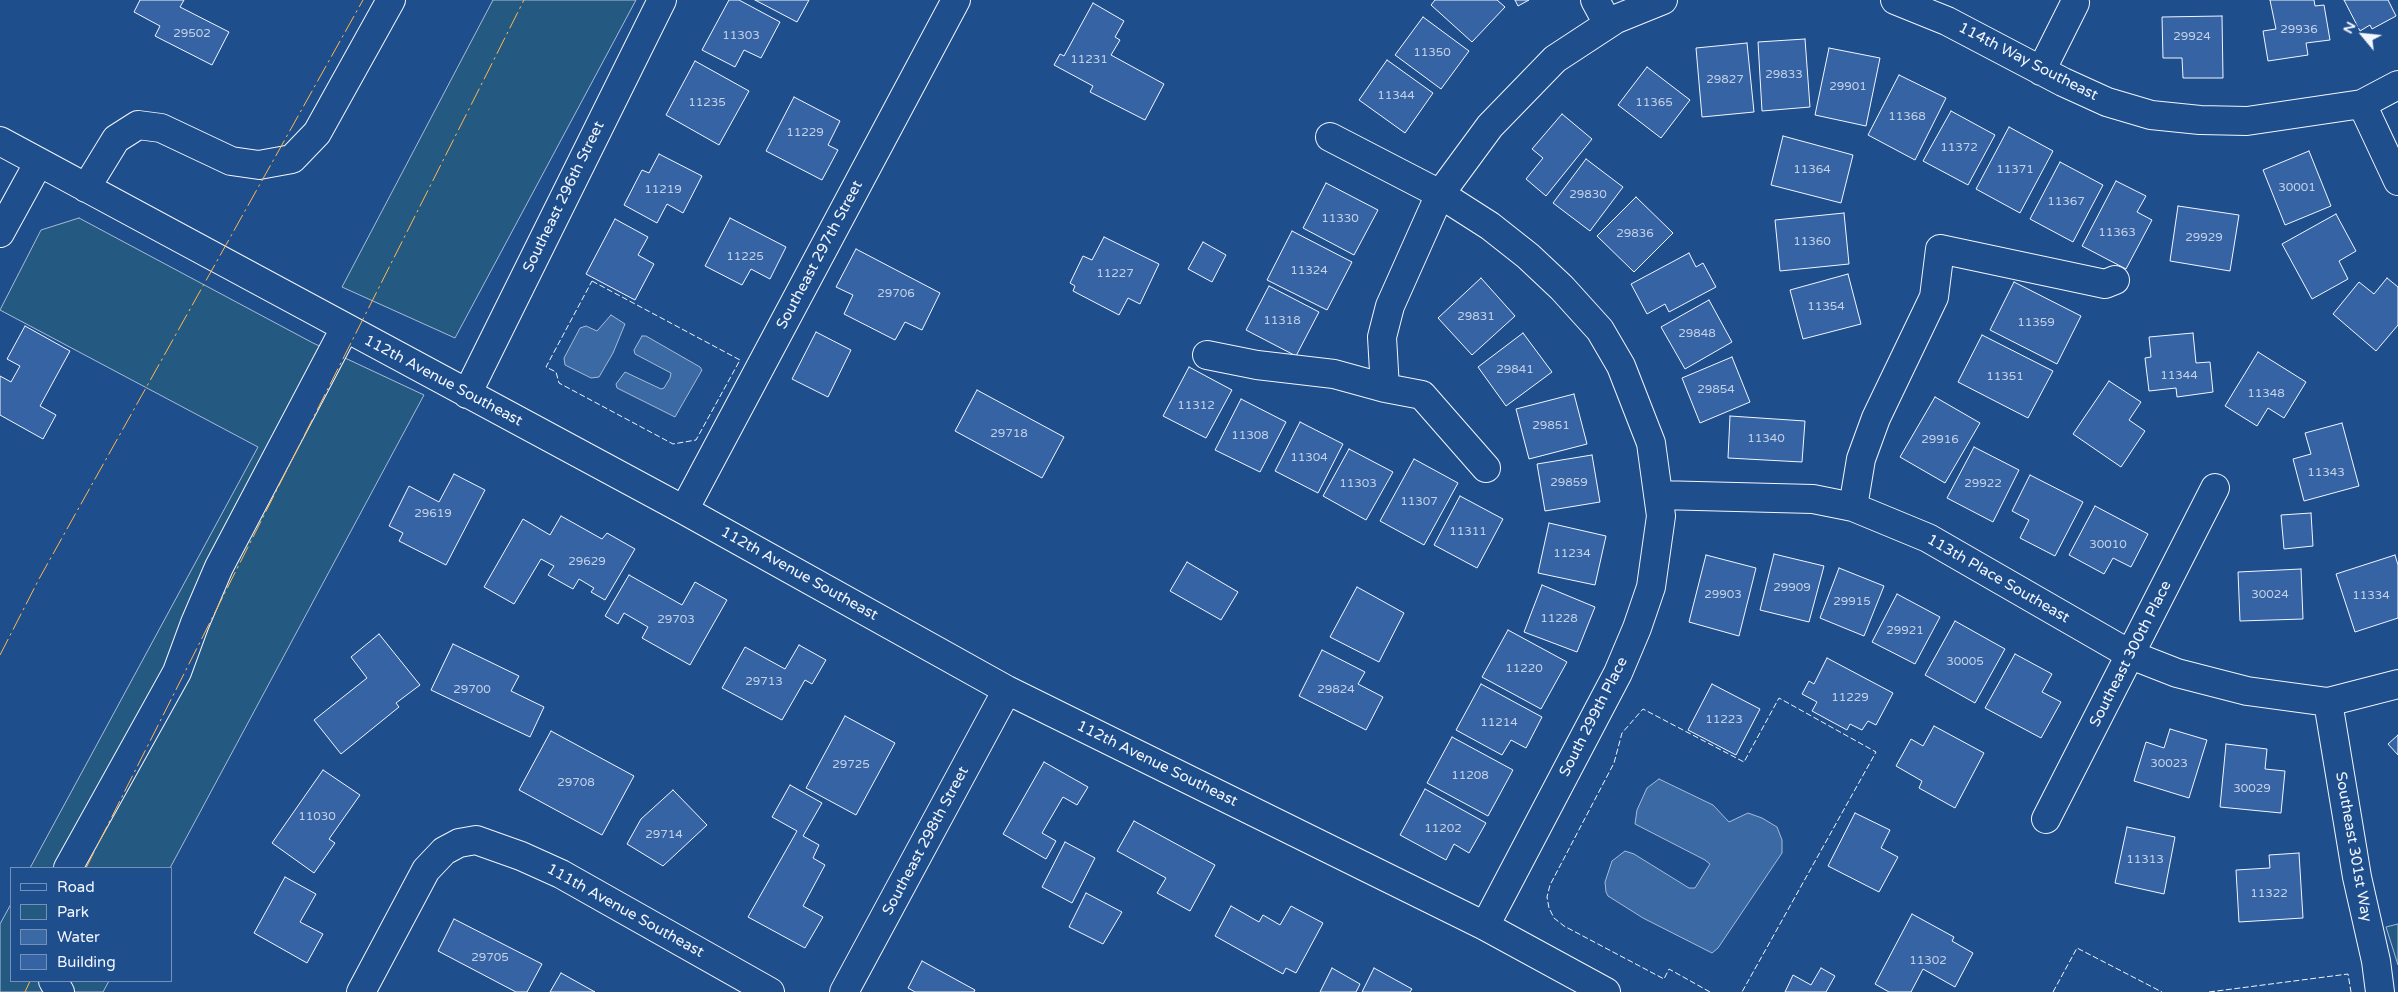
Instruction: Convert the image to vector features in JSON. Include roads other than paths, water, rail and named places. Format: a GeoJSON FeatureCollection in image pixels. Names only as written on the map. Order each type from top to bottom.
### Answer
{"type":"FeatureCollection","features":[{"type":"Feature","properties":{"kind":"street"},"geometry":{"type":"LineString","coordinates":[[86,188],[116,139],[138,125],[161,128],[231,161],[259,165],[292,159],[317,133],[391,0]]}},
{"type":"Feature","properties":{"kind":"street","name":"Southeast 296th Street"},"geometry":{"type":"LineString","coordinates":[[467,394],[662,0]]}},
{"type":"Feature","properties":{"kind":"street","name":"Southeast 297th Street"},"geometry":{"type":"LineString","coordinates":[[684,510],[956,0]]}},
{"type":"Feature","properties":{"kind":"street"},"geometry":{"type":"LineString","coordinates":[[1595,0],[1608,24]]}},
{"type":"Feature","properties":{"kind":"street"},"geometry":{"type":"LineString","coordinates":[[1385,388],[1382,337],[1390,306],[1440,194],[1490,126],[1533,79],[1555,59],[1608,24],[1663,0]]}},
{"type":"Feature","properties":{"kind":"street","name":"114th Way Southeast"},"geometry":{"type":"LineString","coordinates":[[1895,0],[1947,21],[2041,71],[2107,102],[2152,115],[2190,119],[2247,121],[2362,104],[2398,85]]}},
{"type":"Feature","properties":{"kind":"street"},"geometry":{"type":"LineString","coordinates":[[2041,71],[2074,3]]}},
{"type":"Feature","properties":{"kind":"street"},"geometry":{"type":"LineString","coordinates":[[2362,104],[2398,182]]}},
{"type":"Feature","properties":{"kind":"street","name":"South 299th Place"},"geometry":{"type":"LineString","coordinates":[[1330,137],[1440,194],[1490,226],[1528,256],[1562,288],[1600,330],[1621,366],[1651,443],[1661,516],[1657,556],[1651,587],[1637,628],[1618,673],[1485,926]]}},
{"type":"Feature","properties":{"kind":"street","name":"112th Avenue Southeast"},"geometry":{"type":"LineString","coordinates":[[0,142],[684,510],[1008,690],[1485,926],[1606,992]]}},
{"type":"Feature","properties":{"kind":"street"},"geometry":{"type":"LineString","coordinates":[[0,233],[39,162]]}},
{"type":"Feature","properties":{"kind":"street"},"geometry":{"type":"LineString","coordinates":[[1853,507],[1861,458],[1876,418],[1934,297],[1940,249],[2105,284],[2115,280]]}},
{"type":"Feature","properties":{"kind":"street"},"geometry":{"type":"LineString","coordinates":[[69,867],[177,672],[195,623],[220,567],[345,328]]}},
{"type":"Feature","properties":{"kind":"street"},"geometry":{"type":"LineString","coordinates":[[1207,355],[1257,365],[1334,374],[1385,388],[1422,395],[1486,468]]}},
{"type":"Feature","properties":{"kind":"street","name":"Southeast 300th Place"},"geometry":{"type":"LineString","coordinates":[[2046,819],[2131,656],[2215,488]]}},
{"type":"Feature","properties":{"kind":"street","name":"113th Place Southeast"},"geometry":{"type":"LineString","coordinates":[[1659,495],[1813,499],[1853,507],[1928,538],[2131,656],[2177,672],[2247,691],[2328,702]]}},
{"type":"Feature","properties":{"kind":"street"},"geometry":{"type":"LineString","coordinates":[[2328,702],[2398,684]]}},
{"type":"Feature","properties":{"kind":"street","name":"Southeast 298th Street"},"geometry":{"type":"LineString","coordinates":[[844,992],[1008,690]]}},
{"type":"Feature","properties":{"kind":"street","name":"Southeast 301st Way"},"geometry":{"type":"LineString","coordinates":[[2328,702],[2357,877],[2376,961],[2380,992]]}},
{"type":"Feature","properties":{"kind":"street","name":"111th Avenue Southeast"},"geometry":{"type":"LineString","coordinates":[[361,992],[426,870],[444,851],[458,843],[476,840],[521,856],[561,874],[770,992]]}},
{"type":"Feature","properties":{"kind":"water"},"geometry":{"type":"Polygon","coordinates":[[[611,315],[625,324],[613,353],[599,377],[591,378],[565,365],[564,358],[580,328],[586,326],[597,331],[611,315]]]}},
{"type":"Feature","properties":{"kind":"water"},"geometry":{"type":"Polygon","coordinates":[[[642,336],[646,336],[700,367],[702,370],[675,417],[617,388],[616,384],[625,372],[661,389],[664,388],[670,378],[671,373],[635,354],[634,350],[642,336]]]}},
{"type":"Feature","properties":{"kind":"water"},"geometry":{"type":"Polygon","coordinates":[[[1659,779],[1713,805],[1729,822],[1748,813],[1762,818],[1777,827],[1782,840],[1782,853],[1718,948],[1712,953],[1643,918],[1608,896],[1606,892],[1605,882],[1612,861],[1625,851],[1634,854],[1689,888],[1695,888],[1710,864],[1635,824],[1637,810],[1647,788],[1659,779]]]}}]}
